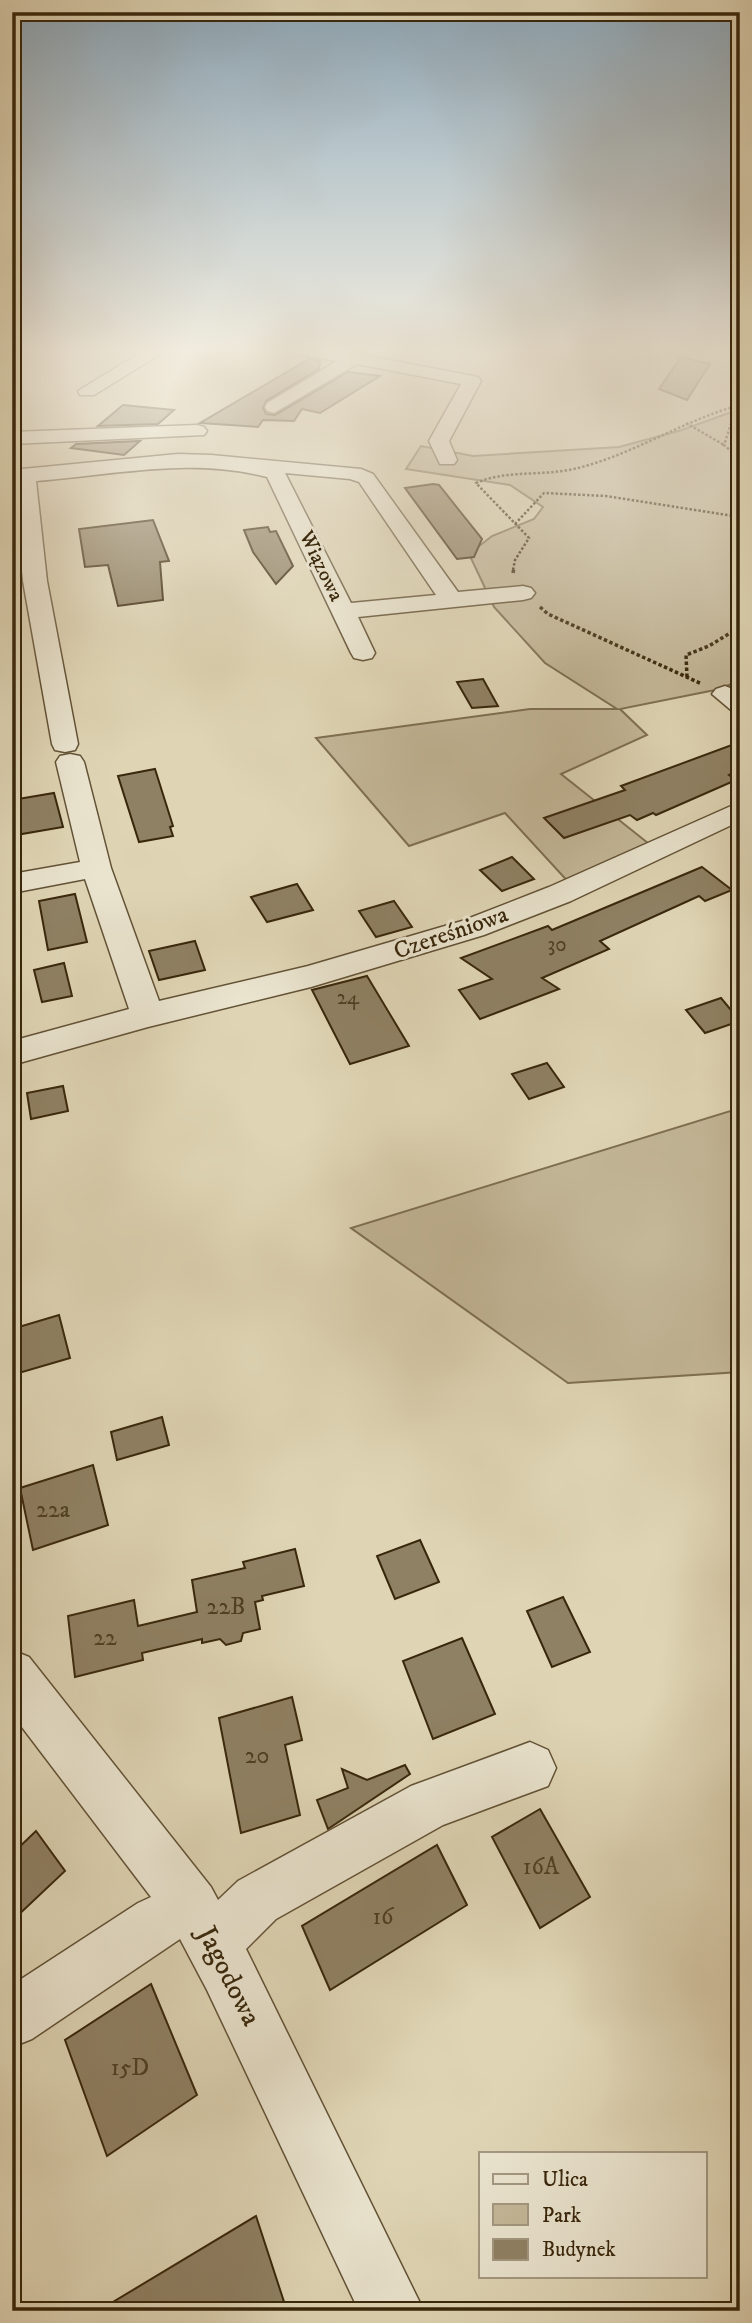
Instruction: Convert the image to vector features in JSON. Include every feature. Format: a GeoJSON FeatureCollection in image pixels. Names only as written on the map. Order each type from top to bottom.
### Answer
{"type":"FeatureCollection","features":[{"type":"Feature","properties":{"kind":"street","name":"Wiązowa"},"geometry":{"type":"LineString","coordinates":[[96,868],[67,753],[35,582],[19,475],[168,461],[249,464],[275,473],[342,611],[523,593]]}},
{"type":"Feature","properties":{"kind":"street"},"geometry":{"type":"LineString","coordinates":[[249,464],[354,473],[366,478],[452,600]]}},
{"type":"Feature","properties":{"kind":"street"},"geometry":{"type":"LineString","coordinates":[[342,611],[363,653]]}},
{"type":"Feature","properties":{"kind":"street","name":"Czereśniowa"},"geometry":{"type":"LineString","coordinates":[[12,1053],[148,1015],[312,975],[473,928],[560,894],[740,810]]}},
{"type":"Feature","properties":{"kind":"street"},"geometry":{"type":"LineString","coordinates":[[12,884],[96,868],[148,1015]]}},
{"type":"Feature","properties":{"kind":"street","name":"Jagodowa"},"geometry":{"type":"LineString","coordinates":[[12,1674],[203,1924],[392,2311]]}},
{"type":"Feature","properties":{"kind":"street"},"geometry":{"type":"LineString","coordinates":[[12,2019],[157,1922],[203,1924],[257,1900],[429,1804],[530,1768]]}},
{"type":"Feature","properties":{"kind":"path"},"geometry":{"type":"LineString","coordinates":[[610,456],[556,472],[487,476],[476,483],[529,538],[515,560],[513,574],[523,593],[548,614],[735,696]]}},
{"type":"Feature","properties":{"kind":"path"},"geometry":{"type":"LineString","coordinates":[[515,524],[544,493],[606,496],[740,517]]}},
{"type":"Feature","properties":{"kind":"path"},"geometry":{"type":"LineString","coordinates":[[687,677],[687,655],[709,646],[740,627]]}},
{"type":"Feature","properties":{"kind":"green space"},"geometry":{"type":"Polygon","coordinates":[[[414,456],[740,456],[740,681],[715,690],[620,709],[647,735],[561,774],[648,843],[572,886],[505,813],[409,846],[316,738],[530,709],[617,709],[545,663],[494,607],[469,554],[492,536],[534,519],[543,507],[510,485],[406,469],[414,456]]]}},
{"type":"Feature","properties":{"kind":"green space"},"geometry":{"type":"Polygon","coordinates":[[[740,1108],[740,1372],[568,1383],[351,1228],[740,1108]]]}},
{"type":"Feature","properties":{"kind":"building"},"geometry":{"type":"Polygon","coordinates":[[[439,485],[482,539],[474,557],[457,559],[405,488],[439,485]]]}},
{"type":"Feature","properties":{"kind":"building"},"geometry":{"type":"Polygon","coordinates":[[[153,520],[169,561],[160,562],[163,600],[118,606],[108,565],[85,567],[79,529],[153,520]]]}},
{"type":"Feature","properties":{"kind":"building"},"geometry":{"type":"Polygon","coordinates":[[[268,527],[270,532],[276,531],[293,566],[276,584],[253,552],[244,530],[268,527]]]}},
{"type":"Feature","properties":{"kind":"building"},"geometry":{"type":"Polygon","coordinates":[[[483,679],[498,706],[472,708],[457,682],[483,679]]]}},
{"type":"Feature","properties":{"kind":"building"},"geometry":{"type":"Polygon","coordinates":[[[740,742],[740,770],[729,775],[736,780],[656,815],[653,813],[637,820],[630,815],[564,838],[544,818],[625,790],[621,786],[740,742]]]}},
{"type":"Feature","properties":{"kind":"building"},"geometry":{"type":"Polygon","coordinates":[[[155,769],[173,826],[170,827],[173,836],[139,842],[118,776],[155,769]]]}},
{"type":"Feature","properties":{"kind":"building"},"geometry":{"type":"Polygon","coordinates":[[[54,793],[63,827],[16,835],[12,800],[54,793]]]}},
{"type":"Feature","properties":{"kind":"building"},"geometry":{"type":"Polygon","coordinates":[[[512,857],[534,879],[502,891],[480,870],[512,857]]]}},
{"type":"Feature","properties":{"kind":"building"},"geometry":{"type":"Polygon","coordinates":[[[702,867],[732,890],[705,901],[699,896],[600,941],[609,949],[542,978],[559,989],[480,1019],[459,990],[492,979],[461,958],[548,926],[552,930],[702,867]]]}},
{"type":"Feature","properties":{"kind":"building"},"geometry":{"type":"Polygon","coordinates":[[[297,884],[313,910],[267,922],[251,897],[297,884]]]}},
{"type":"Feature","properties":{"kind":"building"},"geometry":{"type":"Polygon","coordinates":[[[75,894],[87,942],[48,950],[39,901],[75,894]]]}},
{"type":"Feature","properties":{"kind":"building"},"geometry":{"type":"Polygon","coordinates":[[[394,901],[412,927],[376,937],[359,911],[394,901]]]}},
{"type":"Feature","properties":{"kind":"building"},"geometry":{"type":"Polygon","coordinates":[[[195,941],[205,970],[159,980],[149,951],[195,941]]]}},
{"type":"Feature","properties":{"kind":"building"},"geometry":{"type":"Polygon","coordinates":[[[64,963],[72,996],[42,1002],[34,970],[64,963]]]}},
{"type":"Feature","properties":{"kind":"building"},"geometry":{"type":"Polygon","coordinates":[[[367,976],[409,1046],[350,1064],[312,990],[367,976]]]}},
{"type":"Feature","properties":{"kind":"building"},"geometry":{"type":"Polygon","coordinates":[[[721,998],[740,1021],[705,1033],[686,1010],[721,998]]]}},
{"type":"Feature","properties":{"kind":"building"},"geometry":{"type":"Polygon","coordinates":[[[547,1063],[564,1087],[529,1099],[512,1074],[547,1063]]]}},
{"type":"Feature","properties":{"kind":"building"},"geometry":{"type":"Polygon","coordinates":[[[63,1086],[68,1111],[31,1119],[27,1093],[63,1086]]]}},
{"type":"Feature","properties":{"kind":"building"},"geometry":{"type":"Polygon","coordinates":[[[59,1315],[70,1358],[12,1375],[12,1329],[59,1315]]]}},
{"type":"Feature","properties":{"kind":"building"},"geometry":{"type":"Polygon","coordinates":[[[162,1417],[169,1445],[117,1460],[111,1432],[162,1417]]]}},
{"type":"Feature","properties":{"kind":"building"},"geometry":{"type":"Polygon","coordinates":[[[93,1465],[108,1525],[33,1550],[20,1488],[93,1465]]]}},
{"type":"Feature","properties":{"kind":"building"},"geometry":{"type":"Polygon","coordinates":[[[420,1540],[439,1582],[395,1599],[377,1556],[420,1540]]]}},
{"type":"Feature","properties":{"kind":"building"},"geometry":{"type":"Polygon","coordinates":[[[295,1549],[304,1586],[262,1596],[263,1600],[255,1602],[260,1629],[243,1633],[241,1641],[226,1645],[220,1639],[202,1643],[202,1639],[142,1653],[143,1660],[75,1677],[68,1616],[134,1600],[138,1626],[197,1612],[192,1580],[245,1568],[243,1562],[295,1549]]]}},
{"type":"Feature","properties":{"kind":"building"},"geometry":{"type":"Polygon","coordinates":[[[563,1597],[590,1652],[552,1667],[527,1611],[563,1597]]]}},
{"type":"Feature","properties":{"kind":"building"},"geometry":{"type":"Polygon","coordinates":[[[462,1638],[495,1714],[433,1739],[403,1661],[462,1638]]]}},
{"type":"Feature","properties":{"kind":"building"},"geometry":{"type":"Polygon","coordinates":[[[292,1697],[302,1740],[285,1745],[300,1815],[241,1833],[219,1718],[292,1697]]]}},
{"type":"Feature","properties":{"kind":"building"},"geometry":{"type":"Polygon","coordinates":[[[405,1765],[410,1774],[328,1829],[317,1800],[348,1788],[342,1769],[367,1780],[405,1765]]]}},
{"type":"Feature","properties":{"kind":"building"},"geometry":{"type":"Polygon","coordinates":[[[540,1809],[590,1897],[540,1928],[492,1837],[540,1809]]]}},
{"type":"Feature","properties":{"kind":"building"},"geometry":{"type":"Polygon","coordinates":[[[36,1831],[65,1871],[12,1921],[12,1854],[36,1831]]]}},
{"type":"Feature","properties":{"kind":"building"},"geometry":{"type":"Polygon","coordinates":[[[437,1845],[467,1905],[330,1990],[302,1926],[437,1845]]]}},
{"type":"Feature","properties":{"kind":"building"},"geometry":{"type":"Polygon","coordinates":[[[151,1984],[197,2095],[107,2156],[65,2040],[151,1984]]]}},
{"type":"Feature","properties":{"kind":"building"},"geometry":{"type":"Polygon","coordinates":[[[256,2216],[287,2311],[98,2311],[256,2216]]]}}]}
